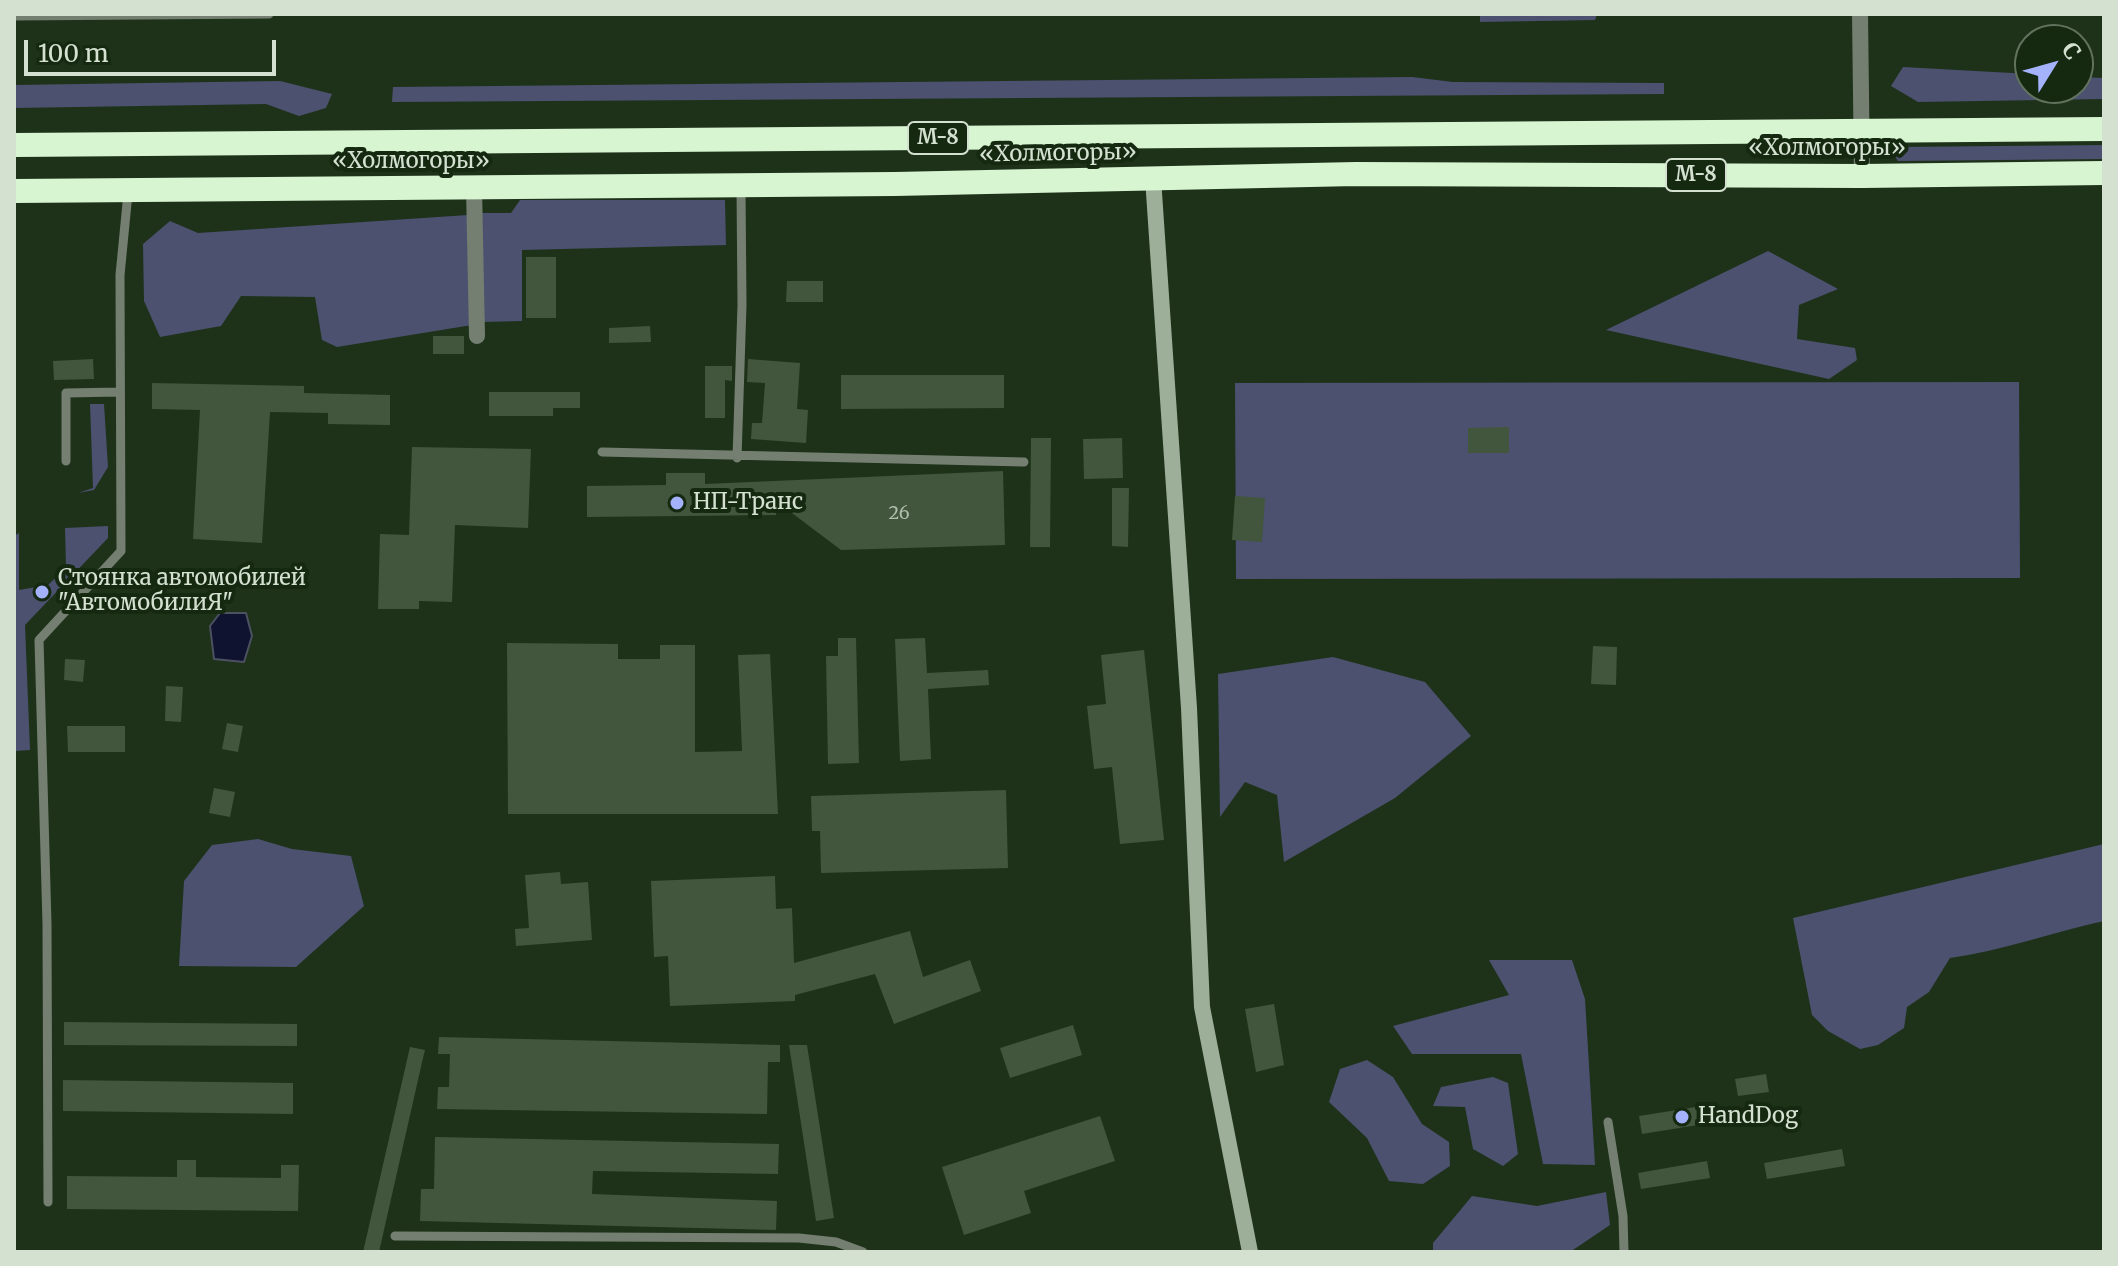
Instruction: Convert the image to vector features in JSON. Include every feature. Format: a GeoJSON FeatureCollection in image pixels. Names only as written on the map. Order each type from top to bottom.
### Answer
{"type":"FeatureCollection","features":[{"type":"Feature","properties":{"kind":"highway","name":"«Холмогоры»"},"geometry":{"type":"LineString","coordinates":[[14,145],[2104,129]]}},
{"type":"Feature","properties":{"kind":"highway","name":"«Холмогоры»"},"geometry":{"type":"LineString","coordinates":[[14,191],[741,185],[1356,174],[1862,176],[2104,173]]}},
{"type":"Feature","properties":{"kind":"street"},"geometry":{"type":"LineString","coordinates":[[1860,14],[1862,176]]}},
{"type":"Feature","properties":{"kind":"street"},"geometry":{"type":"LineString","coordinates":[[1153,178],[1189,708],[1202,1007],[1250,1252]]}},
{"type":"Feature","properties":{"kind":"street"},"geometry":{"type":"LineString","coordinates":[[474,187],[477,336]]}},
{"type":"Feature","properties":{"kind":"lane"},"geometry":{"type":"LineString","coordinates":[[14,16],[269,14]]}},
{"type":"Feature","properties":{"kind":"lane"},"geometry":{"type":"LineString","coordinates":[[737,458],[742,305],[741,185]]}},
{"type":"Feature","properties":{"kind":"lane"},"geometry":{"type":"LineString","coordinates":[[48,1202],[47,924],[39,640],[121,551],[120,275],[128,190]]}},
{"type":"Feature","properties":{"kind":"lane"},"geometry":{"type":"LineString","coordinates":[[66,461],[66,393],[119,392]]}},
{"type":"Feature","properties":{"kind":"lane"},"geometry":{"type":"LineString","coordinates":[[602,452],[737,458],[1024,462]]}},
{"type":"Feature","properties":{"kind":"lane"},"geometry":{"type":"LineString","coordinates":[[1608,1122],[1623,1216],[1624,1252]]}},
{"type":"Feature","properties":{"kind":"lane"},"geometry":{"type":"LineString","coordinates":[[395,1236],[799,1238],[836,1242],[863,1252]]}},
{"type":"Feature","properties":{"kind":"shaded area"},"geometry":{"type":"Polygon","coordinates":[[[1480,14],[1597,14],[1595,20],[1480,22],[1480,14]]]}},
{"type":"Feature","properties":{"kind":"shaded area"},"geometry":{"type":"Polygon","coordinates":[[[1903,67],[2014,73],[2014,100],[1918,102],[1891,86],[1903,67]]]}},
{"type":"Feature","properties":{"kind":"shaded area"},"geometry":{"type":"Polygon","coordinates":[[[1412,77],[1453,82],[1664,83],[1664,94],[392,102],[393,87],[1412,77]]]}},
{"type":"Feature","properties":{"kind":"shaded area"},"geometry":{"type":"Polygon","coordinates":[[[2094,78],[2104,78],[2104,99],[2094,99],[2094,78]]]}},
{"type":"Feature","properties":{"kind":"shaded area"},"geometry":{"type":"Polygon","coordinates":[[[280,81],[332,94],[326,108],[299,116],[266,104],[14,108],[14,85],[280,81]]]}},
{"type":"Feature","properties":{"kind":"shaded area"},"geometry":{"type":"Polygon","coordinates":[[[2104,145],[2104,159],[1898,161],[1893,153],[1897,147],[2104,145]]]}},
{"type":"Feature","properties":{"kind":"shaded area"},"geometry":{"type":"Polygon","coordinates":[[[520,200],[725,200],[726,245],[522,250],[522,321],[482,322],[480,213],[511,213],[520,200]]]}},
{"type":"Feature","properties":{"kind":"shaded area"},"geometry":{"type":"Polygon","coordinates":[[[468,215],[472,325],[337,347],[322,340],[315,297],[241,296],[221,326],[160,337],[144,301],[143,244],[170,221],[198,233],[468,215]]]}},
{"type":"Feature","properties":{"kind":"shaded area"},"geometry":{"type":"Polygon","coordinates":[[[1768,251],[1838,289],[1799,305],[1797,339],[1855,348],[1857,360],[1829,379],[1606,330],[1768,251]]]}},
{"type":"Feature","properties":{"kind":"shaded area"},"geometry":{"type":"Polygon","coordinates":[[[2019,382],[2020,578],[1236,579],[1235,383],[2019,382]]]}},
{"type":"Feature","properties":{"kind":"shaded area"},"geometry":{"type":"Polygon","coordinates":[[[90,404],[104,404],[108,467],[94,490],[78,493],[93,488],[90,404]]]}},
{"type":"Feature","properties":{"kind":"shaded area"},"geometry":{"type":"Polygon","coordinates":[[[108,526],[108,538],[25,625],[30,750],[15,751],[14,536],[19,533],[19,590],[48,585],[66,568],[65,528],[108,526]]]}},
{"type":"Feature","properties":{"kind":"shaded area"},"geometry":{"type":"Polygon","coordinates":[[[220,613],[246,613],[252,636],[244,662],[214,659],[210,626],[220,613]]]}},
{"type":"Feature","properties":{"kind":"shaded area"},"geometry":{"type":"Polygon","coordinates":[[[1333,657],[1425,682],[1471,736],[1395,798],[1284,862],[1277,795],[1245,782],[1220,817],[1218,674],[1333,657]]]}},
{"type":"Feature","properties":{"kind":"shaded area"},"geometry":{"type":"Polygon","coordinates":[[[258,839],[292,849],[351,856],[364,906],[296,967],[179,966],[184,881],[212,845],[258,839]]]}},
{"type":"Feature","properties":{"kind":"shaded area"},"geometry":{"type":"Polygon","coordinates":[[[2104,844],[2104,921],[1950,958],[1929,992],[1907,1007],[1904,1028],[1878,1045],[1860,1049],[1828,1031],[1812,1015],[1793,918],[2104,844]]]}},
{"type":"Feature","properties":{"kind":"shaded area"},"geometry":{"type":"Polygon","coordinates":[[[1489,960],[1572,960],[1585,999],[1595,1165],[1543,1164],[1521,1054],[1412,1054],[1393,1026],[1509,995],[1489,960]]]}},
{"type":"Feature","properties":{"kind":"shaded area"},"geometry":{"type":"Polygon","coordinates":[[[1367,1060],[1393,1077],[1422,1124],[1449,1142],[1450,1166],[1423,1184],[1389,1181],[1367,1138],[1329,1102],[1340,1069],[1367,1060]]]}},
{"type":"Feature","properties":{"kind":"shaded area"},"geometry":{"type":"Polygon","coordinates":[[[1493,1077],[1508,1083],[1518,1154],[1503,1166],[1473,1149],[1465,1107],[1433,1106],[1441,1087],[1493,1077]]]}},
{"type":"Feature","properties":{"kind":"shaded area"},"geometry":{"type":"Polygon","coordinates":[[[1606,1192],[1610,1225],[1570,1252],[1433,1252],[1433,1243],[1472,1196],[1537,1206],[1606,1192]]]}},
{"type":"Feature","properties":{"kind":"building"},"geometry":{"type":"Polygon","coordinates":[[[526,257],[556,257],[556,318],[526,318],[526,257]]]}},
{"type":"Feature","properties":{"kind":"building"},"geometry":{"type":"Polygon","coordinates":[[[787,281],[823,281],[823,302],[786,302],[787,281]]]}},
{"type":"Feature","properties":{"kind":"building"},"geometry":{"type":"Polygon","coordinates":[[[650,326],[651,342],[609,343],[609,328],[650,326]]]}},
{"type":"Feature","properties":{"kind":"building"},"geometry":{"type":"Polygon","coordinates":[[[433,336],[464,336],[464,354],[433,354],[433,336]]]}},
{"type":"Feature","properties":{"kind":"building"},"geometry":{"type":"Polygon","coordinates":[[[93,359],[94,379],[54,380],[53,361],[93,359]]]}},
{"type":"Feature","properties":{"kind":"building"},"geometry":{"type":"Polygon","coordinates":[[[748,359],[800,363],[797,409],[808,410],[806,443],[751,439],[752,423],[762,423],[765,383],[747,382],[748,359]]]}},
{"type":"Feature","properties":{"kind":"building"},"geometry":{"type":"Polygon","coordinates":[[[705,366],[732,366],[732,381],[725,380],[725,418],[705,418],[705,366]]]}},
{"type":"Feature","properties":{"kind":"building"},"geometry":{"type":"Polygon","coordinates":[[[841,375],[1004,375],[1004,408],[841,409],[841,375]]]}},
{"type":"Feature","properties":{"kind":"building"},"geometry":{"type":"Polygon","coordinates":[[[152,383],[304,386],[304,393],[390,395],[390,425],[328,424],[328,413],[270,412],[262,543],[193,539],[200,410],[152,409],[152,383]]]}},
{"type":"Feature","properties":{"kind":"building"},"geometry":{"type":"Polygon","coordinates":[[[489,392],[580,392],[580,408],[553,408],[553,416],[489,416],[489,392]]]}},
{"type":"Feature","properties":{"kind":"building"},"geometry":{"type":"Polygon","coordinates":[[[1509,427],[1509,453],[1468,453],[1468,428],[1509,427]]]}},
{"type":"Feature","properties":{"kind":"building"},"geometry":{"type":"Polygon","coordinates":[[[1031,438],[1051,438],[1050,547],[1030,547],[1031,438]]]}},
{"type":"Feature","properties":{"kind":"building"},"geometry":{"type":"Polygon","coordinates":[[[1122,438],[1123,478],[1084,479],[1083,439],[1122,438]]]}},
{"type":"Feature","properties":{"kind":"building"},"geometry":{"type":"Polygon","coordinates":[[[412,447],[531,449],[528,528],[455,525],[452,602],[419,601],[419,609],[378,609],[380,534],[409,535],[412,447]]]}},
{"type":"Feature","properties":{"kind":"building"},"geometry":{"type":"Polygon","coordinates":[[[1003,471],[1005,545],[841,550],[776,501],[776,515],[587,517],[587,486],[666,485],[666,473],[705,473],[705,484],[1003,471]]]}},
{"type":"Feature","properties":{"kind":"building"},"geometry":{"type":"Polygon","coordinates":[[[1112,488],[1129,488],[1128,547],[1112,546],[1112,488]]]}},
{"type":"Feature","properties":{"kind":"building"},"geometry":{"type":"Polygon","coordinates":[[[1235,496],[1265,498],[1262,542],[1232,540],[1235,496]]]}},
{"type":"Feature","properties":{"kind":"building"},"geometry":{"type":"Polygon","coordinates":[[[838,638],[856,638],[859,763],[828,764],[826,656],[838,656],[838,638]]]}},
{"type":"Feature","properties":{"kind":"building"},"geometry":{"type":"Polygon","coordinates":[[[925,638],[927,673],[988,670],[989,685],[928,689],[931,759],[900,761],[895,639],[925,638]]]}},
{"type":"Feature","properties":{"kind":"building"},"geometry":{"type":"Polygon","coordinates":[[[507,643],[618,644],[618,659],[660,659],[660,645],[695,645],[695,752],[742,751],[738,655],[770,654],[778,814],[508,814],[507,643]]]}},
{"type":"Feature","properties":{"kind":"building"},"geometry":{"type":"Polygon","coordinates":[[[1593,646],[1617,647],[1616,685],[1591,684],[1593,646]]]}},
{"type":"Feature","properties":{"kind":"building"},"geometry":{"type":"Polygon","coordinates":[[[1144,650],[1164,840],[1120,844],[1112,767],[1094,769],[1087,706],[1106,704],[1101,655],[1144,650]]]}},
{"type":"Feature","properties":{"kind":"building"},"geometry":{"type":"Polygon","coordinates":[[[65,659],[85,660],[83,682],[64,680],[65,659]]]}},
{"type":"Feature","properties":{"kind":"building"},"geometry":{"type":"Polygon","coordinates":[[[166,686],[183,687],[181,722],[165,721],[166,686]]]}},
{"type":"Feature","properties":{"kind":"building"},"geometry":{"type":"Polygon","coordinates":[[[227,723],[243,726],[238,752],[222,749],[227,723]]]}},
{"type":"Feature","properties":{"kind":"building"},"geometry":{"type":"Polygon","coordinates":[[[67,726],[125,726],[125,752],[68,752],[67,726]]]}},
{"type":"Feature","properties":{"kind":"building"},"geometry":{"type":"Polygon","coordinates":[[[214,788],[235,792],[230,817],[209,813],[214,788]]]}},
{"type":"Feature","properties":{"kind":"building"},"geometry":{"type":"Polygon","coordinates":[[[1006,790],[1008,868],[821,873],[820,831],[812,831],[811,796],[1006,790]]]}},
{"type":"Feature","properties":{"kind":"building"},"geometry":{"type":"Polygon","coordinates":[[[560,872],[561,884],[588,882],[592,940],[516,946],[515,929],[529,928],[525,875],[560,872]]]}},
{"type":"Feature","properties":{"kind":"building"},"geometry":{"type":"Polygon","coordinates":[[[775,876],[776,909],[792,908],[794,963],[910,931],[923,977],[970,960],[981,991],[894,1024],[875,974],[795,995],[795,1001],[670,1006],[668,956],[654,957],[651,881],[775,876]]]}},
{"type":"Feature","properties":{"kind":"building"},"geometry":{"type":"Polygon","coordinates":[[[1274,1004],[1284,1065],[1256,1072],[1245,1009],[1274,1004]]]}},
{"type":"Feature","properties":{"kind":"building"},"geometry":{"type":"Polygon","coordinates":[[[64,1022],[297,1024],[297,1046],[64,1045],[64,1022]]]}},
{"type":"Feature","properties":{"kind":"building"},"geometry":{"type":"Polygon","coordinates":[[[1073,1025],[1082,1055],[1010,1078],[1000,1048],[1073,1025]]]}},
{"type":"Feature","properties":{"kind":"building"},"geometry":{"type":"Polygon","coordinates":[[[439,1037],[780,1045],[780,1062],[768,1062],[767,1114],[437,1109],[438,1087],[449,1087],[450,1054],[438,1054],[439,1037]]]}},
{"type":"Feature","properties":{"kind":"building"},"geometry":{"type":"Polygon","coordinates":[[[789,1045],[807,1045],[834,1218],[816,1221],[789,1045]]]}},
{"type":"Feature","properties":{"kind":"building"},"geometry":{"type":"Polygon","coordinates":[[[410,1047],[425,1050],[379,1252],[363,1252],[410,1047]]]}},
{"type":"Feature","properties":{"kind":"building"},"geometry":{"type":"Polygon","coordinates":[[[1766,1074],[1769,1092],[1738,1096],[1735,1079],[1766,1074]]]}},
{"type":"Feature","properties":{"kind":"building"},"geometry":{"type":"Polygon","coordinates":[[[63,1080],[293,1083],[293,1114],[63,1111],[63,1080]]]}},
{"type":"Feature","properties":{"kind":"building"},"geometry":{"type":"Polygon","coordinates":[[[1702,1106],[1704,1124],[1642,1134],[1639,1116],[1702,1106]]]}},
{"type":"Feature","properties":{"kind":"building"},"geometry":{"type":"Polygon","coordinates":[[[1100,1116],[1115,1161],[1024,1191],[1031,1213],[964,1235],[942,1167],[1100,1116]]]}},
{"type":"Feature","properties":{"kind":"building"},"geometry":{"type":"Polygon","coordinates":[[[435,1137],[779,1144],[778,1174],[593,1171],[592,1194],[777,1201],[776,1230],[420,1221],[421,1189],[434,1189],[435,1137]]]}},
{"type":"Feature","properties":{"kind":"building"},"geometry":{"type":"Polygon","coordinates":[[[1842,1149],[1845,1166],[1767,1179],[1764,1163],[1842,1149]]]}},
{"type":"Feature","properties":{"kind":"building"},"geometry":{"type":"Polygon","coordinates":[[[177,1160],[196,1160],[196,1177],[281,1178],[281,1165],[299,1165],[298,1211],[67,1209],[67,1176],[177,1177],[177,1160]]]}},
{"type":"Feature","properties":{"kind":"building"},"geometry":{"type":"Polygon","coordinates":[[[1707,1161],[1710,1178],[1641,1189],[1638,1173],[1707,1161]]]}},
{"type":"Feature","properties":{"kind":"place","name":"НП-Транс"},"geometry":{"type":"Point","coordinates":[677,503]}},
{"type":"Feature","properties":{"kind":"place","name":"Стоянка автомобилей \"АвтомобилиЯ\""},"geometry":{"type":"Point","coordinates":[42,592]}},
{"type":"Feature","properties":{"kind":"place","name":"HandDog"},"geometry":{"type":"Point","coordinates":[1682,1117]}}]}
